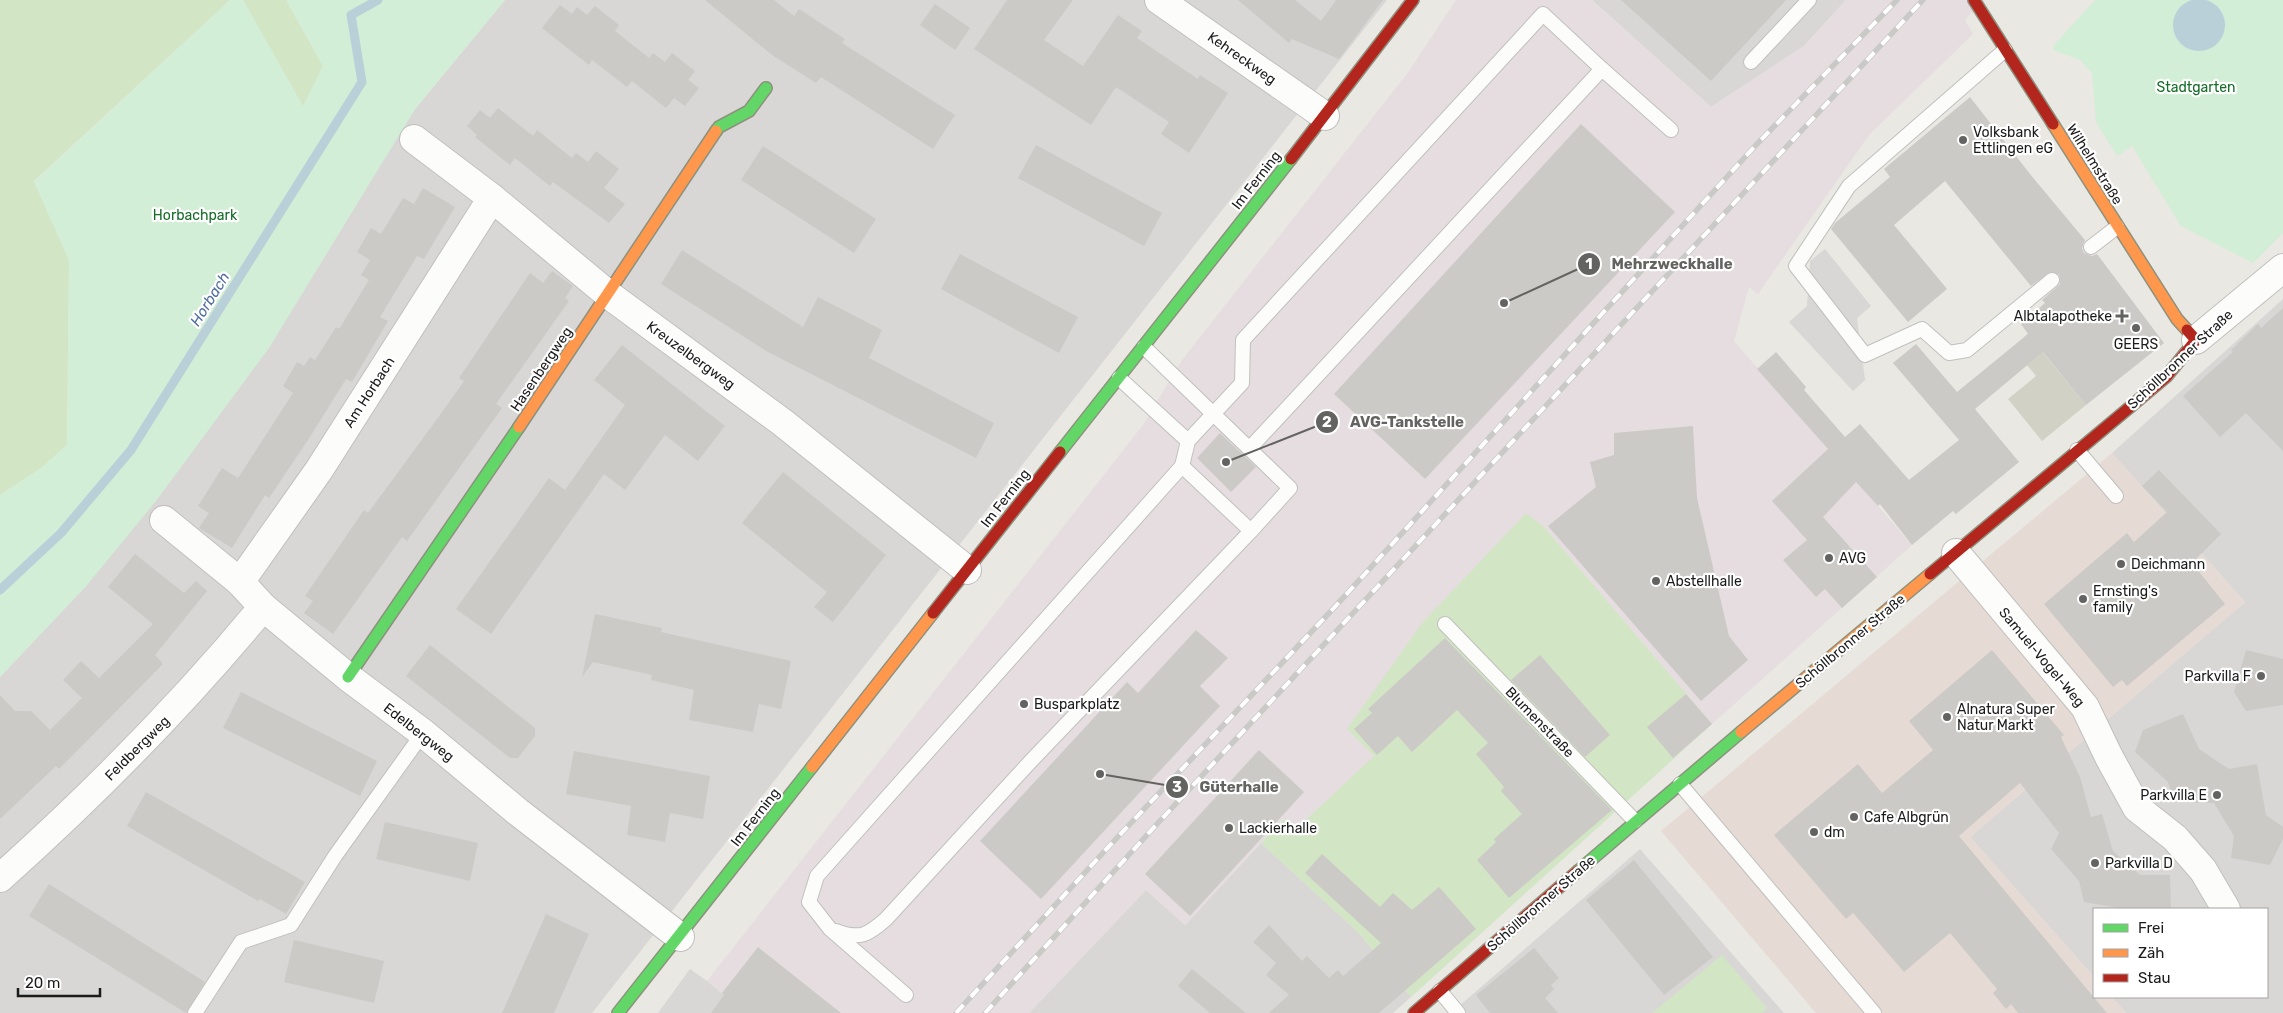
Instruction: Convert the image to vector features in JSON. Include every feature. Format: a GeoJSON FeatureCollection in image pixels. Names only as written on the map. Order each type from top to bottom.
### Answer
{"type":"FeatureCollection","features":[{"type":"Feature","properties":{"kind":"street","name":"Kehreckweg"},"geometry":{"type":"LineString","coordinates":[[1159,0],[1325,116]]}},
{"type":"Feature","properties":{"kind":"street","name":"Im Ferning"},"geometry":{"type":"LineString","coordinates":[[618,1013],[680,937],[1414,0]]}},
{"type":"Feature","properties":{"kind":"street","name":"Wilhelmstraße"},"geometry":{"type":"LineString","coordinates":[[1974,0],[2117,228],[2177,319],[2196,340]]}},
{"type":"Feature","properties":{"kind":"street","name":"Hasenbergweg"},"geometry":{"type":"LineString","coordinates":[[348,677],[609,295],[719,127],[749,111],[766,88]]}},
{"type":"Feature","properties":{"kind":"street","name":"Kreuzelbergweg"},"geometry":{"type":"LineString","coordinates":[[414,139],[492,198],[609,295],[782,422],[967,570]]}},
{"type":"Feature","properties":{"kind":"street","name":"Am Horbach"},"geometry":{"type":"LineString","coordinates":[[240,582],[318,470],[492,198]]}},
{"type":"Feature","properties":{"kind":"street","name":"Schöllbronner Straße"},"geometry":{"type":"LineString","coordinates":[[1414,1013],[1635,820],[2166,377],[2196,340],[2283,268]]}},
{"type":"Feature","properties":{"kind":"street","name":"Edelbergweg"},"geometry":{"type":"LineString","coordinates":[[164,520],[240,582],[263,607],[348,677],[423,733],[518,812],[680,937]]}},
{"type":"Feature","properties":{"kind":"street","name":"Samuel-Vogel-Weg"},"geometry":{"type":"LineString","coordinates":[[1956,553],[2085,707],[2109,757],[2137,808],[2175,838],[2203,870],[2225,908]]}},
{"type":"Feature","properties":{"kind":"street","name":"Feldbergweg"},"geometry":{"type":"LineString","coordinates":[[0,878],[69,816],[164,721],[211,670],[263,607]]}},
{"type":"Feature","properties":{"kind":"lane"},"geometry":{"type":"LineString","coordinates":[[1750,62],[1808,0]]}},
{"type":"Feature","properties":{"kind":"lane"},"geometry":{"type":"LineString","coordinates":[[906,995],[830,929],[809,902],[817,876],[1182,466],[1188,442],[1242,383],[1244,340],[1543,14],[1671,130]]}},
{"type":"Feature","properties":{"kind":"lane"},"geometry":{"type":"LineString","coordinates":[[2006,50],[1849,186],[1796,266],[1865,355],[1922,328],[1949,353],[1967,350],[2052,280]]}},
{"type":"Feature","properties":{"kind":"lane"},"geometry":{"type":"LineString","coordinates":[[1250,448],[1602,68]]}},
{"type":"Feature","properties":{"kind":"lane"},"geometry":{"type":"LineString","coordinates":[[2091,247],[2117,228]]}},
{"type":"Feature","properties":{"kind":"lane"},"geometry":{"type":"LineString","coordinates":[[830,929],[849,936],[869,934],[886,919],[1030,762],[1290,488],[1144,346]]}},
{"type":"Feature","properties":{"kind":"lane"},"geometry":{"type":"LineString","coordinates":[[1119,378],[1188,442]]}},
{"type":"Feature","properties":{"kind":"lane"},"geometry":{"type":"LineString","coordinates":[[2078,450],[2116,496]]}},
{"type":"Feature","properties":{"kind":"lane"},"geometry":{"type":"LineString","coordinates":[[1182,466],[1251,531]]}},
{"type":"Feature","properties":{"kind":"lane","name":"Blumenstraße"},"geometry":{"type":"LineString","coordinates":[[1445,624],[1635,820]]}},
{"type":"Feature","properties":{"kind":"lane"},"geometry":{"type":"LineString","coordinates":[[195,1013],[241,942],[291,925],[335,856],[423,733]]}},
{"type":"Feature","properties":{"kind":"lane"},"geometry":{"type":"LineString","coordinates":[[1680,784],[1874,1013]]}},
{"type":"Feature","properties":{"kind":"lane"},"geometry":{"type":"LineString","coordinates":[[1440,991],[1458,1013]]}},
{"type":"Feature","properties":{"kind":"shaded area"},"geometry":{"type":"Polygon","coordinates":[[[505,0],[1387,0],[592,1013],[0,1013],[0,677],[87,585],[415,109],[505,0]]]}},
{"type":"Feature","properties":{"kind":"shaded area"},"geometry":{"type":"Polygon","coordinates":[[[1456,0],[1592,0],[1711,107],[1804,46],[1846,0],[1983,0],[1965,20],[1973,34],[1869,135],[1758,294],[1749,287],[1734,341],[1912,545],[1712,724],[1544,527],[1348,729],[1375,756],[1296,829],[1284,818],[1185,925],[1146,890],[1029,1013],[746,1013],[707,981],[1143,425],[1182,360],[1409,71],[1456,0]]]}},
{"type":"Feature","properties":{"kind":"shaded area"},"geometry":{"type":"Polygon","coordinates":[[[1592,0],[1846,0],[1804,46],[1711,107],[1592,0]]]}},
{"type":"Feature","properties":{"kind":"shaded area"},"geometry":{"type":"Polygon","coordinates":[[[1825,249],[1871,306],[1857,318],[1865,380],[1853,391],[1789,322],[1807,306],[1810,261],[1825,249]]]}},
{"type":"Feature","properties":{"kind":"shaded area"},"geometry":{"type":"Polygon","coordinates":[[[2283,299],[2283,1013],[2126,1013],[2113,998],[2268,998],[2268,908],[2093,908],[2093,976],[1970,837],[2245,602],[2112,453],[2283,299]]]}},
{"type":"Feature","properties":{"kind":"shaded area"},"geometry":{"type":"Polygon","coordinates":[[[2028,334],[2086,405],[2042,441],[2008,399],[2036,376],[2027,365],[2038,356],[2024,337],[2028,334]]]}},
{"type":"Feature","properties":{"kind":"shaded area"},"geometry":{"type":"Polygon","coordinates":[[[2112,453],[2245,602],[1970,837],[2093,976],[2093,998],[2113,998],[2126,1013],[1816,1013],[1661,831],[2112,453]]]}},
{"type":"Feature","properties":{"kind":"shaded area"},"geometry":{"type":"Polygon","coordinates":[[[1261,843],[1359,933],[1411,997],[1393,1013],[1029,1013],[1146,890],[1185,925],[1261,843]]]}},
{"type":"Feature","properties":{"kind":"shaded area"},"geometry":{"type":"Polygon","coordinates":[[[1640,849],[1784,1013],[1451,1013],[1640,849]]]}},
{"type":"Feature","properties":{"kind":"shaded area"},"geometry":{"type":"Polygon","coordinates":[[[690,969],[707,981],[746,1013],[658,1013],[690,969]]]}},
{"type":"Feature","properties":{"kind":"green space"},"geometry":{"type":"Polygon","coordinates":[[[0,0],[230,0],[34,181],[69,260],[67,445],[41,468],[0,495],[0,0]]]}},
{"type":"Feature","properties":{"kind":"green space","name":"Horbachpark"},"geometry":{"type":"Polygon","coordinates":[[[230,0],[243,0],[303,106],[323,66],[286,0],[505,0],[415,109],[269,348],[156,501],[87,585],[0,677],[0,495],[41,468],[67,445],[69,260],[34,182],[230,0]]]}},
{"type":"Feature","properties":{"kind":"green space"},"geometry":{"type":"Polygon","coordinates":[[[243,0],[286,0],[323,66],[303,107],[243,0]]]}},
{"type":"Feature","properties":{"kind":"green space","name":"Stadtgarten"},"geometry":{"type":"Polygon","coordinates":[[[2095,0],[2283,0],[2283,233],[2253,263],[2181,226],[2132,146],[2117,156],[2096,122],[2092,73],[2080,60],[2053,50],[2054,45],[2095,0]]]}},
{"type":"Feature","properties":{"kind":"green space"},"geometry":{"type":"Polygon","coordinates":[[[1526,513],[1544,527],[1712,724],[1411,997],[1359,933],[1261,843],[1285,818],[1296,829],[1374,756],[1347,729],[1422,623],[1526,513]]]}},
{"type":"Feature","properties":{"kind":"green space"},"geometry":{"type":"Polygon","coordinates":[[[1722,955],[1767,1008],[1762,1013],[1652,1013],[1722,955]]]}},
{"type":"Feature","properties":{"kind":"water"},"geometry":{"type":"Polygon","coordinates":[[[2194,-1],[2204,-1],[2213,3],[2221,11],[2225,25],[2221,39],[2213,47],[2204,51],[2194,51],[2185,47],[2177,39],[2173,30],[2173,20],[2177,11],[2185,3],[2194,-1]]]}},
{"type":"Feature","properties":{"kind":"building"},"geometry":{"type":"Polygon","coordinates":[[[705,0],[774,0],[794,16],[799,9],[845,39],[842,43],[955,115],[933,149],[821,77],[816,83],[772,55],[705,0]]]}},
{"type":"Feature","properties":{"kind":"building"},"geometry":{"type":"Polygon","coordinates":[[[1007,0],[1073,0],[1044,40],[1083,66],[1118,15],[1142,31],[1137,38],[1198,79],[1200,75],[1228,93],[1189,153],[1161,134],[1169,122],[1116,87],[1091,125],[974,49],[1007,0]]]}},
{"type":"Feature","properties":{"kind":"building"},"geometry":{"type":"Polygon","coordinates":[[[1238,0],[1295,0],[1321,21],[1336,0],[1383,0],[1339,59],[1292,39],[1289,43],[1238,0]]]}},
{"type":"Feature","properties":{"kind":"building"},"geometry":{"type":"Polygon","coordinates":[[[1621,0],[1786,0],[1711,81],[1621,0]]]}},
{"type":"Feature","properties":{"kind":"building"},"geometry":{"type":"Polygon","coordinates":[[[935,4],[970,28],[955,50],[920,25],[935,4]]]}},
{"type":"Feature","properties":{"kind":"building"},"geometry":{"type":"Polygon","coordinates":[[[560,5],[572,14],[577,7],[587,15],[595,6],[619,25],[615,31],[649,58],[653,53],[665,62],[672,53],[695,71],[688,80],[699,88],[685,106],[674,98],[666,108],[632,81],[627,87],[592,60],[589,65],[542,28],[560,5]]]}},
{"type":"Feature","properties":{"kind":"building"},"geometry":{"type":"Polygon","coordinates":[[[1970,97],[2085,240],[2082,248],[2084,253],[2092,256],[2097,254],[2164,343],[2086,405],[2043,352],[1975,409],[2019,462],[1956,514],[1953,511],[1912,545],[1880,504],[1878,506],[1856,482],[1823,517],[1877,577],[1842,608],[1825,589],[1816,597],[1783,560],[1807,540],[1772,501],[1828,449],[1757,369],[1776,352],[1806,387],[1804,390],[1845,437],[1860,424],[1909,480],[1959,440],[1893,363],[1916,344],[1957,392],[2028,334],[2021,324],[2045,303],[2042,300],[2060,284],[2059,275],[2050,272],[2031,286],[1945,181],[1894,225],[1947,289],[1908,322],[1831,229],[1835,223],[1890,177],[1884,169],[1970,97]]]}},
{"type":"Feature","properties":{"kind":"building"},"geometry":{"type":"Polygon","coordinates":[[[498,108],[533,136],[537,130],[572,158],[576,153],[588,162],[596,151],[619,169],[604,188],[625,204],[609,223],[553,182],[550,186],[515,158],[510,165],[475,137],[477,135],[467,126],[480,110],[490,118],[498,108]]]}},
{"type":"Feature","properties":{"kind":"building"},"geometry":{"type":"Polygon","coordinates":[[[1581,124],[1675,212],[1425,479],[1334,394],[1581,124]]]}},
{"type":"Feature","properties":{"kind":"building"},"geometry":{"type":"Polygon","coordinates":[[[1036,145],[1162,213],[1144,246],[1018,178],[1036,145]]]}},
{"type":"Feature","properties":{"kind":"building"},"geometry":{"type":"Polygon","coordinates":[[[763,146],[876,219],[854,253],[741,180],[763,146]]]}},
{"type":"Feature","properties":{"kind":"building"},"geometry":{"type":"Polygon","coordinates":[[[423,188],[455,207],[424,259],[417,256],[380,317],[388,321],[352,382],[346,379],[269,498],[265,495],[232,548],[199,528],[209,513],[198,506],[222,468],[238,478],[293,393],[283,386],[297,362],[304,366],[310,357],[315,360],[336,327],[339,329],[369,280],[361,275],[370,260],[357,252],[371,228],[381,234],[403,198],[414,204],[423,188]]]}},
{"type":"Feature","properties":{"kind":"building"},"geometry":{"type":"Polygon","coordinates":[[[682,250],[803,327],[818,297],[882,330],[869,358],[994,423],[976,458],[768,352],[661,284],[682,250]]]}},
{"type":"Feature","properties":{"kind":"building"},"geometry":{"type":"Polygon","coordinates":[[[960,254],[1078,317],[1059,353],[941,289],[960,254]]]}},
{"type":"Feature","properties":{"kind":"building"},"geometry":{"type":"Polygon","coordinates":[[[552,271],[573,286],[565,298],[569,301],[496,404],[502,408],[407,541],[402,537],[333,634],[304,613],[313,601],[305,596],[364,510],[368,513],[464,381],[459,378],[530,273],[543,283],[552,271]]]}},
{"type":"Feature","properties":{"kind":"building"},"geometry":{"type":"Polygon","coordinates":[[[2283,308],[2283,451],[2246,413],[2220,437],[2183,396],[2233,352],[2231,350],[2258,324],[2261,328],[2283,308]]]}},
{"type":"Feature","properties":{"kind":"building"},"geometry":{"type":"Polygon","coordinates":[[[622,345],[725,426],[698,461],[665,435],[625,490],[604,474],[491,634],[456,609],[549,478],[565,490],[625,405],[594,380],[622,345]]]}},
{"type":"Feature","properties":{"kind":"building","name":"Abstellhalle"},"geometry":{"type":"Polygon","coordinates":[[[1693,426],[1697,498],[1729,636],[1748,660],[1701,701],[1548,526],[1596,487],[1590,462],[1614,455],[1614,433],[1693,426]]]}},
{"type":"Feature","properties":{"kind":"building"},"geometry":{"type":"Polygon","coordinates":[[[1220,433],[1256,467],[1231,492],[1197,458],[1220,433]]]}},
{"type":"Feature","properties":{"kind":"building"},"geometry":{"type":"Polygon","coordinates":[[[2159,470],[2221,534],[2192,563],[2225,604],[2127,686],[2122,680],[2113,687],[2044,604],[2127,533],[2134,542],[2167,512],[2142,486],[2159,470]]]}},
{"type":"Feature","properties":{"kind":"building"},"geometry":{"type":"Polygon","coordinates":[[[783,472],[886,555],[833,622],[814,607],[827,592],[742,523],[783,472]]]}},
{"type":"Feature","properties":{"kind":"building"},"geometry":{"type":"Polygon","coordinates":[[[135,554],[184,593],[196,581],[207,591],[155,655],[163,664],[59,769],[56,766],[0,819],[0,695],[15,711],[31,711],[50,730],[82,698],[63,680],[81,661],[99,678],[153,624],[108,587],[135,554]]]}},
{"type":"Feature","properties":{"kind":"building"},"geometry":{"type":"Polygon","coordinates":[[[595,614],[662,628],[661,632],[791,661],[781,709],[759,704],[753,732],[689,720],[694,690],[651,680],[652,675],[593,662],[582,677],[595,614]]]}},
{"type":"Feature","properties":{"kind":"building"},"geometry":{"type":"Polygon","coordinates":[[[1196,630],[1228,658],[1200,686],[1220,706],[1041,899],[980,841],[1127,682],[1138,693],[1196,630]]]}},
{"type":"Feature","properties":{"kind":"building"},"geometry":{"type":"Polygon","coordinates":[[[1445,638],[1612,810],[1509,898],[1477,860],[1496,842],[1494,839],[1522,814],[1501,791],[1504,787],[1476,754],[1488,743],[1457,710],[1412,752],[1398,736],[1377,755],[1354,729],[1372,713],[1368,709],[1445,638]]]}},
{"type":"Feature","properties":{"kind":"building"},"geometry":{"type":"Polygon","coordinates":[[[430,645],[535,728],[535,736],[518,758],[510,758],[406,676],[430,645]]]}},
{"type":"Feature","properties":{"kind":"building"},"geometry":{"type":"Polygon","coordinates":[[[1992,650],[2064,735],[2061,737],[2080,777],[2091,817],[2102,814],[2113,851],[2140,875],[2170,875],[2171,908],[2118,908],[2084,902],[2079,881],[2051,849],[2059,833],[2020,783],[1959,836],[2107,1013],[2018,1013],[2011,1004],[2006,1009],[1993,993],[1997,989],[1950,933],[1904,972],[1853,913],[1846,919],[1774,835],[1858,764],[1882,793],[1933,750],[1909,721],[1992,650]]]}},
{"type":"Feature","properties":{"kind":"building","name":"Parkvilla F"},"geometry":{"type":"Polygon","coordinates":[[[2246,650],[2283,659],[2283,705],[2246,711],[2234,692],[2246,650]]]}},
{"type":"Feature","properties":{"kind":"building"},"geometry":{"type":"Polygon","coordinates":[[[1540,655],[1610,735],[1585,757],[1511,680],[1540,655]]]}},
{"type":"Feature","properties":{"kind":"building"},"geometry":{"type":"Polygon","coordinates":[[[241,692],[377,761],[360,796],[223,728],[241,692]]]}},
{"type":"Feature","properties":{"kind":"building"},"geometry":{"type":"Polygon","coordinates":[[[1686,694],[1712,724],[1673,758],[1647,727],[1686,694]]]}},
{"type":"Feature","properties":{"kind":"building","name":"Parkvilla E"},"geometry":{"type":"Polygon","coordinates":[[[2183,714],[2199,749],[2229,769],[2257,764],[2266,815],[2283,827],[2283,839],[2270,865],[2231,858],[2234,836],[2214,803],[2174,802],[2168,782],[2135,752],[2143,730],[2183,714]]]}},
{"type":"Feature","properties":{"kind":"building","name":"Lackierhalle"},"geometry":{"type":"Polygon","coordinates":[[[1259,750],[1304,792],[1190,916],[1145,874],[1259,750]]]}},
{"type":"Feature","properties":{"kind":"building"},"geometry":{"type":"Polygon","coordinates":[[[574,751],[710,776],[703,819],[670,813],[665,842],[627,835],[631,806],[566,794],[574,751]]]}},
{"type":"Feature","properties":{"kind":"building"},"geometry":{"type":"Polygon","coordinates":[[[146,792],[305,882],[286,914],[260,899],[258,901],[127,826],[146,792]]]}},
{"type":"Feature","properties":{"kind":"building"},"geometry":{"type":"Polygon","coordinates":[[[385,822],[478,843],[470,881],[376,859],[385,822]]]}},
{"type":"Feature","properties":{"kind":"building"},"geometry":{"type":"Polygon","coordinates":[[[1322,854],[1380,907],[1393,893],[1412,910],[1439,887],[1476,929],[1379,1013],[1269,1013],[1289,995],[1266,975],[1276,963],[1253,942],[1269,925],[1302,961],[1307,956],[1329,978],[1338,970],[1343,976],[1381,943],[1305,873],[1322,854]]]}},
{"type":"Feature","properties":{"kind":"building"},"geometry":{"type":"Polygon","coordinates":[[[1634,860],[1713,957],[1664,995],[1586,900],[1634,860]]]}},
{"type":"Feature","properties":{"kind":"building"},"geometry":{"type":"Polygon","coordinates":[[[49,884],[205,982],[186,1013],[29,916],[49,884]]]}},
{"type":"Feature","properties":{"kind":"building"},"geometry":{"type":"Polygon","coordinates":[[[546,914],[589,934],[554,1013],[502,1013],[546,914]]]}},
{"type":"Feature","properties":{"kind":"building"},"geometry":{"type":"Polygon","coordinates":[[[294,940],[384,961],[374,1003],[284,982],[294,940]]]}},
{"type":"Feature","properties":{"kind":"building"},"geometry":{"type":"Polygon","coordinates":[[[758,947],[841,1013],[711,1013],[724,995],[722,993],[758,947]]]}},
{"type":"Feature","properties":{"kind":"building"},"geometry":{"type":"Polygon","coordinates":[[[1534,948],[1559,978],[1551,985],[1554,989],[1545,998],[1558,1013],[1490,1013],[1476,995],[1534,948]]]}},
{"type":"Feature","properties":{"kind":"building"},"geometry":{"type":"Polygon","coordinates":[[[1192,969],[1246,1013],[1210,1013],[1178,986],[1192,969]]]}},
{"type":"Feature","properties":{"kind":"waterway","name":"Horbach"},"geometry":{"type":"LineString","coordinates":[[0,590],[61,533],[131,450],[362,82],[351,15],[378,0]]}},
{"type":"Feature","properties":{"kind":"railway"},"geometry":{"type":"LineString","coordinates":[[956,1013],[1113,842],[1332,610],[1756,145],[1897,0]]}},
{"type":"Feature","properties":{"kind":"railway"},"geometry":{"type":"LineString","coordinates":[[985,1013],[1157,824],[1923,0]]}},
{"type":"Feature","properties":{"kind":"traffic: fast"},"geometry":{"type":"LineString","coordinates":[[716,131],[719,127],[749,111],[766,88]]}},
{"type":"Feature","properties":{"kind":"traffic: fast"},"geometry":{"type":"LineString","coordinates":[[1060,452],[1291,159]]}},
{"type":"Feature","properties":{"kind":"traffic: fast"},"geometry":{"type":"LineString","coordinates":[[348,677],[519,427]]}},
{"type":"Feature","properties":{"kind":"traffic: fast"},"geometry":{"type":"LineString","coordinates":[[1578,871],[1741,732]]}},
{"type":"Feature","properties":{"kind":"traffic: fast"},"geometry":{"type":"LineString","coordinates":[[618,1013],[812,767]]}},
{"type":"Feature","properties":{"kind":"traffic: slow"},"geometry":{"type":"LineString","coordinates":[[2053,124],[2177,319],[2187,330]]}},
{"type":"Feature","properties":{"kind":"traffic: slow"},"geometry":{"type":"LineString","coordinates":[[519,427],[716,131]]}},
{"type":"Feature","properties":{"kind":"traffic: slow"},"geometry":{"type":"LineString","coordinates":[[1741,732],[1930,574]]}},
{"type":"Feature","properties":{"kind":"traffic: slow"},"geometry":{"type":"LineString","coordinates":[[812,767],[933,613]]}},
{"type":"Feature","properties":{"kind":"traffic: jam"},"geometry":{"type":"LineString","coordinates":[[1291,159],[1413,0]]}},
{"type":"Feature","properties":{"kind":"traffic: jam"},"geometry":{"type":"LineString","coordinates":[[1974,0],[2053,124]]}},
{"type":"Feature","properties":{"kind":"traffic: jam"},"geometry":{"type":"LineString","coordinates":[[1930,574],[2166,377],[2196,340],[2187,330]]}},
{"type":"Feature","properties":{"kind":"traffic: jam"},"geometry":{"type":"LineString","coordinates":[[933,613],[1060,452]]}},
{"type":"Feature","properties":{"kind":"traffic: jam"},"geometry":{"type":"LineString","coordinates":[[1414,1013],[1578,871]]}},
{"type":"Feature","properties":{"kind":"place","name":"Volksbank Ettlingen eG"},"geometry":{"type":"Point","coordinates":[1963,140]}},
{"type":"Feature","properties":{"kind":"place","name":"Mehrzweckhalle"},"geometry":{"type":"Point","coordinates":[1504,303]}},
{"type":"Feature","properties":{"kind":"place","name":"Albtalapotheke"},"geometry":{"type":"Point","coordinates":[2122,316]}},
{"type":"Feature","properties":{"kind":"place","name":"GEERS"},"geometry":{"type":"Point","coordinates":[2136,328]}},
{"type":"Feature","properties":{"kind":"place","name":"AVG-Tankstelle"},"geometry":{"type":"Point","coordinates":[1226,462]}},
{"type":"Feature","properties":{"kind":"place","name":"AVG"},"geometry":{"type":"Point","coordinates":[1829,558]}},
{"type":"Feature","properties":{"kind":"place","name":"Deichmann"},"geometry":{"type":"Point","coordinates":[2121,564]}},
{"type":"Feature","properties":{"kind":"place","name":"Abstellhalle"},"geometry":{"type":"Point","coordinates":[1656,581]}},
{"type":"Feature","properties":{"kind":"place","name":"Ernsting's family"},"geometry":{"type":"Point","coordinates":[2083,599]}},
{"type":"Feature","properties":{"kind":"place","name":"Parkvilla F"},"geometry":{"type":"Point","coordinates":[2261,676]}},
{"type":"Feature","properties":{"kind":"place","name":"Busparkplatz"},"geometry":{"type":"Point","coordinates":[1024,704]}},
{"type":"Feature","properties":{"kind":"place","name":"Alnatura Super Natur Markt"},"geometry":{"type":"Point","coordinates":[1947,717]}},
{"type":"Feature","properties":{"kind":"place","name":"Güterhalle"},"geometry":{"type":"Point","coordinates":[1100,774]}},
{"type":"Feature","properties":{"kind":"place","name":"Parkvilla E"},"geometry":{"type":"Point","coordinates":[2217,795]}},
{"type":"Feature","properties":{"kind":"place","name":"Cafe Albgrün"},"geometry":{"type":"Point","coordinates":[1854,817]}},
{"type":"Feature","properties":{"kind":"place","name":"Lackierhalle"},"geometry":{"type":"Point","coordinates":[1229,828]}},
{"type":"Feature","properties":{"kind":"place","name":"dm"},"geometry":{"type":"Point","coordinates":[1814,832]}},
{"type":"Feature","properties":{"kind":"place","name":"Parkvilla D"},"geometry":{"type":"Point","coordinates":[2095,863]}}]}
